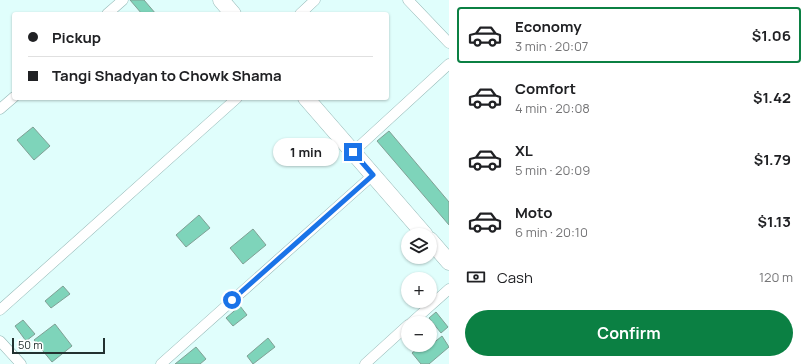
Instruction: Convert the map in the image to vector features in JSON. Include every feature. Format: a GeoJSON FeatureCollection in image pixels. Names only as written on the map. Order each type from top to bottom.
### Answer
{"type":"FeatureCollection","features":[{"type":"Feature","properties":{"kind":"main road"},"geometry":{"type":"LineString","coordinates":[[221,0],[231,12]]}},
{"type":"Feature","properties":{"kind":"main road"},"geometry":{"type":"LineString","coordinates":[[308,100],[419,228]]}},
{"type":"Feature","properties":{"kind":"street"},"geometry":{"type":"LineString","coordinates":[[109,12],[123,0]]}},
{"type":"Feature","properties":{"kind":"street"},"geometry":{"type":"LineString","coordinates":[[302,12],[315,0]]}},
{"type":"Feature","properties":{"kind":"street"},"geometry":{"type":"LineString","coordinates":[[408,0],[449,43]]}},
{"type":"Feature","properties":{"kind":"street"},"geometry":{"type":"LineString","coordinates":[[353,152],[449,64]]}},
{"type":"Feature","properties":{"kind":"street"},"geometry":{"type":"LineString","coordinates":[[0,109],[12,99]]}},
{"type":"Feature","properties":{"kind":"street"},"geometry":{"type":"LineString","coordinates":[[0,310],[235,100]]}},
{"type":"Feature","properties":{"kind":"street"},"geometry":{"type":"LineString","coordinates":[[161,364],[373,175]]}},
{"type":"Feature","properties":{"kind":"street"},"geometry":{"type":"LineString","coordinates":[[419,316],[449,289]]}},
{"type":"Feature","properties":{"kind":"street"},"geometry":{"type":"LineString","coordinates":[[365,364],[401,331]]}},
{"type":"Feature","properties":{"kind":"street"},"geometry":{"type":"LineString","coordinates":[[0,341],[21,364]]}},
{"type":"Feature","properties":{"kind":"building"},"geometry":{"type":"Polygon","coordinates":[[[130,0],[144,0],[154,12],[140,12],[130,0]]]}},
{"type":"Feature","properties":{"kind":"building"},"geometry":{"type":"Polygon","coordinates":[[[33,127],[50,146],[34,160],[17,140],[33,127]]]}},
{"type":"Feature","properties":{"kind":"building"},"geometry":{"type":"Polygon","coordinates":[[[389,131],[449,202],[449,225],[377,141],[389,131]]]}},
{"type":"Feature","properties":{"kind":"building"},"geometry":{"type":"Polygon","coordinates":[[[199,215],[210,228],[186,247],[176,235],[199,215]]]}},
{"type":"Feature","properties":{"kind":"building"},"geometry":{"type":"Polygon","coordinates":[[[253,229],[266,245],[243,264],[230,248],[253,229]]]}},
{"type":"Feature","properties":{"kind":"building"},"geometry":{"type":"Polygon","coordinates":[[[63,286],[70,294],[51,308],[45,301],[63,286]]]}},
{"type":"Feature","properties":{"kind":"building"},"geometry":{"type":"Polygon","coordinates":[[[240,306],[247,315],[233,326],[226,318],[240,306]]]}},
{"type":"Feature","properties":{"kind":"building"},"geometry":{"type":"Polygon","coordinates":[[[436,312],[448,327],[441,333],[437,328],[437,316],[431,316],[436,312]]]}},
{"type":"Feature","properties":{"kind":"building"},"geometry":{"type":"Polygon","coordinates":[[[23,320],[35,334],[26,341],[15,326],[23,320]]]}},
{"type":"Feature","properties":{"kind":"building"},"geometry":{"type":"Polygon","coordinates":[[[55,324],[72,346],[52,362],[34,340],[55,324]]]}},
{"type":"Feature","properties":{"kind":"building"},"geometry":{"type":"Polygon","coordinates":[[[442,336],[449,347],[429,364],[421,364],[412,353],[437,352],[437,340],[442,336]]]}},
{"type":"Feature","properties":{"kind":"building"},"geometry":{"type":"Polygon","coordinates":[[[268,338],[275,347],[253,364],[247,356],[268,338]]]}},
{"type":"Feature","properties":{"kind":"building"},"geometry":{"type":"Polygon","coordinates":[[[196,347],[206,359],[200,364],[175,364],[196,347]]]}},
{"type":"Feature","properties":{"kind":"route"},"geometry":{"type":"LineString","coordinates":[[232,300],[373,175],[353,152]]}}]}
